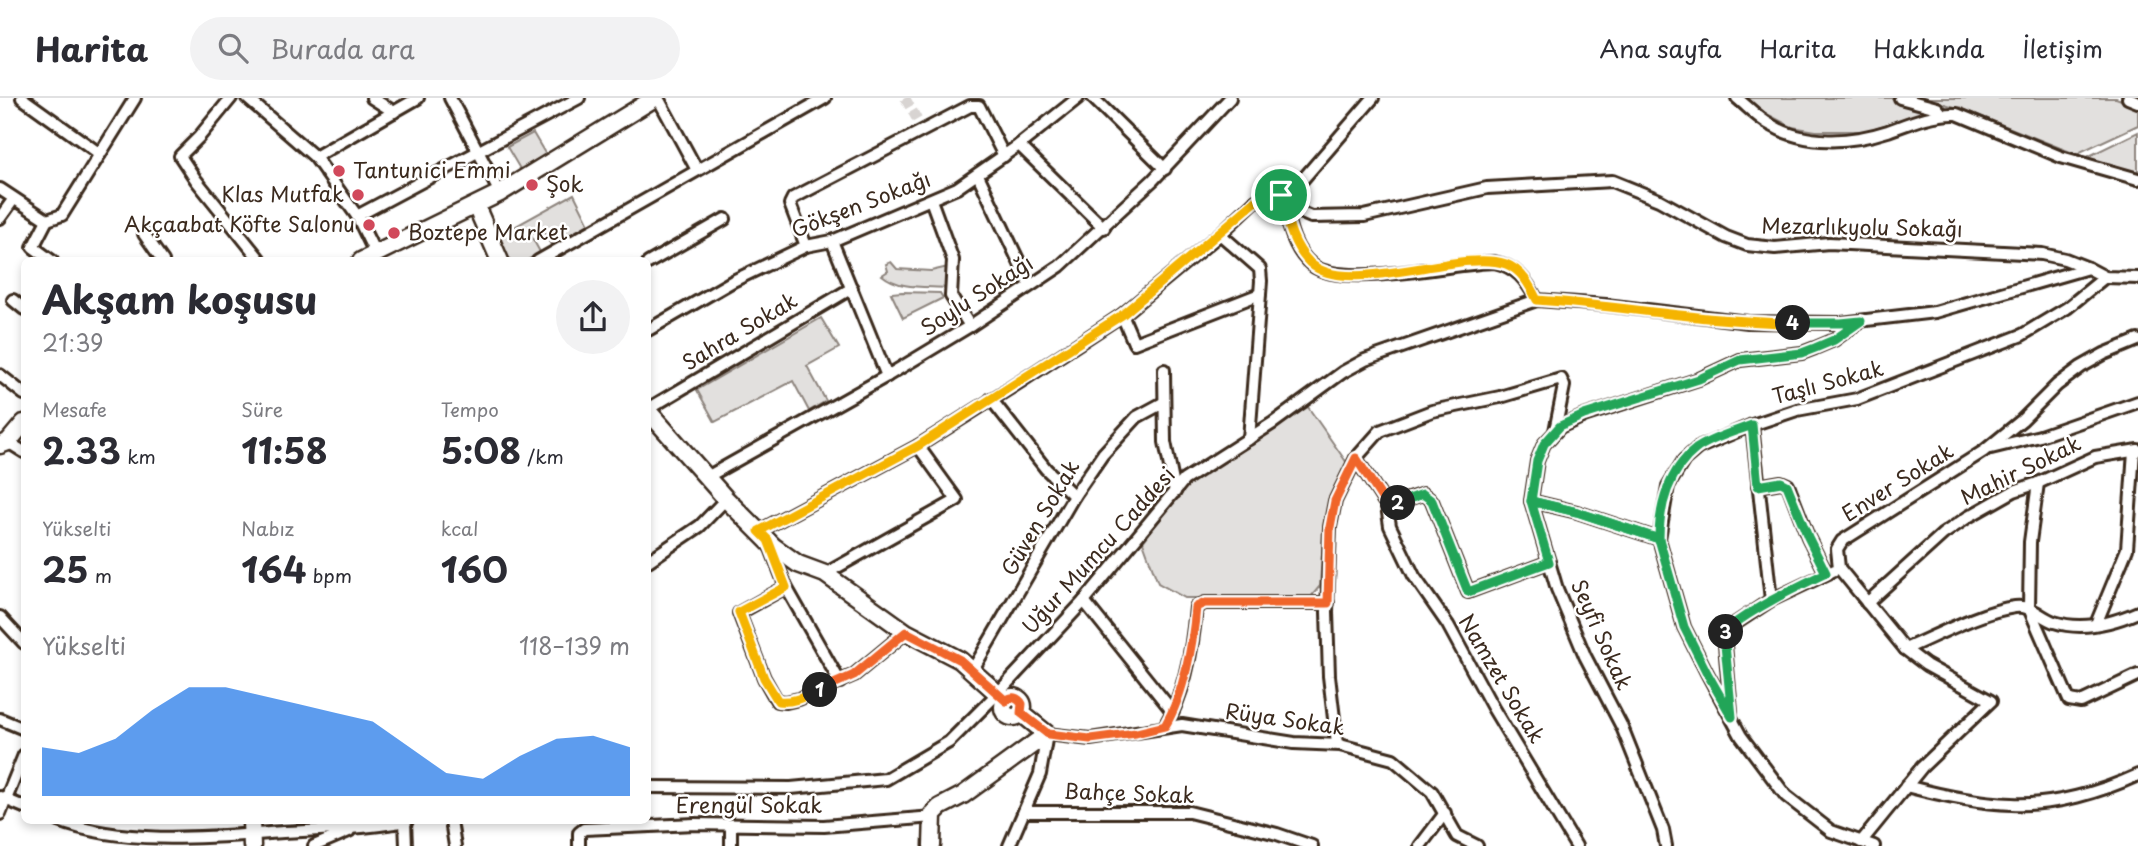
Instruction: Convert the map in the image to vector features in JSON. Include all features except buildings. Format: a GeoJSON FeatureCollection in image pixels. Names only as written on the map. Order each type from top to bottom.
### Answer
{"type":"FeatureCollection","features":[{"type":"Feature","properties":{"kind":"street"},"geometry":{"type":"LineString","coordinates":[[22,98],[100,154]]}},
{"type":"Feature","properties":{"kind":"street"},"geometry":{"type":"LineString","coordinates":[[47,257],[33,247],[47,220],[62,215],[135,98]]}},
{"type":"Feature","properties":{"kind":"street"},"geometry":{"type":"LineString","coordinates":[[231,98],[180,156],[258,257]]}},
{"type":"Feature","properties":{"kind":"street"},"geometry":{"type":"LineString","coordinates":[[247,98],[315,157],[356,216],[368,257]]}},
{"type":"Feature","properties":{"kind":"street"},"geometry":{"type":"LineString","coordinates":[[372,98],[394,112]]}},
{"type":"Feature","properties":{"kind":"street"},"geometry":{"type":"LineString","coordinates":[[315,157],[418,98]]}},
{"type":"Feature","properties":{"kind":"street"},"geometry":{"type":"LineString","coordinates":[[450,98],[500,193]]}},
{"type":"Feature","properties":{"kind":"street"},"geometry":{"type":"LineString","coordinates":[[356,216],[579,98]]}},
{"type":"Feature","properties":{"kind":"street"},"geometry":{"type":"LineString","coordinates":[[370,257],[500,193],[656,98],[697,170]]}},
{"type":"Feature","properties":{"kind":"street"},"geometry":{"type":"LineString","coordinates":[[545,257],[825,98]]}},
{"type":"Feature","properties":{"kind":"street","name":"Gökşen Sokağı"},"geometry":{"type":"LineString","coordinates":[[651,328],[733,281],[806,246],[832,241],[930,200],[978,175],[1078,98]]}},
{"type":"Feature","properties":{"kind":"street"},"geometry":{"type":"LineString","coordinates":[[1093,98],[1165,169]]}},
{"type":"Feature","properties":{"kind":"street"},"geometry":{"type":"LineString","coordinates":[[763,536],[918,446],[1122,315],[1262,196],[1272,193],[1281,195],[1297,186],[1373,98]]}},
{"type":"Feature","properties":{"kind":"street"},"geometry":{"type":"LineString","coordinates":[[1737,98],[1771,125],[1804,138],[1833,141],[1871,136],[1942,114],[1957,114],[2061,157],[2138,179]]}},
{"type":"Feature","properties":{"kind":"street"},"geometry":{"type":"LineString","coordinates":[[1900,98],[1937,108],[1942,114]]}},
{"type":"Feature","properties":{"kind":"street"},"geometry":{"type":"LineString","coordinates":[[2128,98],[2138,102]]}},
{"type":"Feature","properties":{"kind":"street","name":"Soylu Sokağı"},"geometry":{"type":"LineString","coordinates":[[707,477],[887,376],[970,326],[1060,266],[1165,169],[1225,100]]}},
{"type":"Feature","properties":{"kind":"street"},"geometry":{"type":"LineString","coordinates":[[806,246],[793,216],[790,204],[793,198],[970,106],[979,106],[984,112],[1004,156]]}},
{"type":"Feature","properties":{"kind":"street"},"geometry":{"type":"LineString","coordinates":[[1019,145],[1104,228]]}},
{"type":"Feature","properties":{"kind":"street"},"geometry":{"type":"LineString","coordinates":[[978,175],[1030,285]]}},
{"type":"Feature","properties":{"kind":"street","name":"Mezarlıkyolu Sokağı"},"geometry":{"type":"LineString","coordinates":[[1281,195],[1297,211],[1311,216],[1364,216],[1487,188],[1612,181],[1659,200],[1726,237],[1747,245],[1775,248],[1829,243],[2042,254],[2065,259],[2105,277]]}},
{"type":"Feature","properties":{"kind":"street"},"geometry":{"type":"LineString","coordinates":[[0,189],[47,220]]}},
{"type":"Feature","properties":{"kind":"street"},"geometry":{"type":"LineString","coordinates":[[1281,195],[1291,236],[1311,264],[1336,275],[1362,275],[1494,262],[1508,265],[1526,279],[1537,300],[1606,305],[1748,322],[1841,323],[1935,312],[2088,268]]}},
{"type":"Feature","properties":{"kind":"street"},"geometry":{"type":"LineString","coordinates":[[0,218],[13,200]]}},
{"type":"Feature","properties":{"kind":"street"},"geometry":{"type":"LineString","coordinates":[[930,200],[953,260],[951,296],[970,326]]}},
{"type":"Feature","properties":{"kind":"street"},"geometry":{"type":"LineString","coordinates":[[476,206],[496,257]]}},
{"type":"Feature","properties":{"kind":"street"},"geometry":{"type":"LineString","coordinates":[[651,261],[725,219]]}},
{"type":"Feature","properties":{"kind":"street"},"geometry":{"type":"LineString","coordinates":[[144,234],[160,257]]}},
{"type":"Feature","properties":{"kind":"street"},"geometry":{"type":"LineString","coordinates":[[1220,234],[1260,269],[1249,439]]}},
{"type":"Feature","properties":{"kind":"street"},"geometry":{"type":"LineString","coordinates":[[832,241],[887,376]]}},
{"type":"Feature","properties":{"kind":"street"},"geometry":{"type":"LineString","coordinates":[[2105,277],[2138,278]]}},
{"type":"Feature","properties":{"kind":"street","name":"Taşlı Sokak"},"geometry":{"type":"LineString","coordinates":[[1874,846],[1831,831],[1786,796],[1741,736],[1684,627],[1659,539],[1668,485],[1684,460],[1698,448],[1752,425],[1797,410],[1857,399],[2022,335],[2067,308],[2105,277]]}},
{"type":"Feature","properties":{"kind":"street","name":"Sahra Sokak"},"geometry":{"type":"LineString","coordinates":[[651,408],[852,288]]}},
{"type":"Feature","properties":{"kind":"street"},"geometry":{"type":"LineString","coordinates":[[1122,315],[1134,343],[1260,294]]}},
{"type":"Feature","properties":{"kind":"street"},"geometry":{"type":"LineString","coordinates":[[13,300],[21,307]]}},
{"type":"Feature","properties":{"kind":"street","name":"Uğur Mumcu Caddesi"},"geometry":{"type":"LineString","coordinates":[[651,787],[791,788],[886,779],[949,742],[1002,697],[1184,480],[1249,439],[1343,372],[1365,360],[1537,300]]}},
{"type":"Feature","properties":{"kind":"street","name":"Seyfi Sokak"},"geometry":{"type":"LineString","coordinates":[[1666,846],[1663,830],[1622,727],[1585,656],[1557,589],[1531,501],[1537,461],[1544,444],[1560,426],[1584,415],[1699,379],[1740,360],[1802,353],[1834,340],[1861,321]]}},
{"type":"Feature","properties":{"kind":"street","name":"Enver Sokak"},"geometry":{"type":"LineString","coordinates":[[1839,568],[1838,549],[1842,541],[1987,449],[2022,420],[2057,385],[2081,367],[2138,340]]}},
{"type":"Feature","properties":{"kind":"street"},"geometry":{"type":"LineString","coordinates":[[1164,370],[1165,442],[1175,492]]}},
{"type":"Feature","properties":{"kind":"street"},"geometry":{"type":"LineString","coordinates":[[0,375],[21,392]]}},
{"type":"Feature","properties":{"kind":"street"},"geometry":{"type":"LineString","coordinates":[[1337,744],[1329,676],[1330,527],[1335,501],[1356,458],[1380,431],[1432,411],[1500,397],[1561,379],[1564,386],[1555,432]]}},
{"type":"Feature","properties":{"kind":"street"},"geometry":{"type":"LineString","coordinates":[[991,399],[1046,469],[1074,496]]}},
{"type":"Feature","properties":{"kind":"street","name":"Güven Sokak"},"geometry":{"type":"LineString","coordinates":[[972,671],[1074,496],[1103,454],[1137,418],[1163,402]]}},
{"type":"Feature","properties":{"kind":"street"},"geometry":{"type":"LineString","coordinates":[[1987,449],[2040,436],[2138,402]]}},
{"type":"Feature","properties":{"kind":"street"},"geometry":{"type":"LineString","coordinates":[[651,413],[726,499],[792,560],[825,574],[906,632],[960,660],[1002,697],[1006,715],[1013,718],[1021,713],[1048,734]]}},
{"type":"Feature","properties":{"kind":"street"},"geometry":{"type":"LineString","coordinates":[[1752,425],[1771,600]]}},
{"type":"Feature","properties":{"kind":"street"},"geometry":{"type":"LineString","coordinates":[[21,426],[4,444],[21,451]]}},
{"type":"Feature","properties":{"kind":"street"},"geometry":{"type":"LineString","coordinates":[[825,574],[957,500],[918,446]]}},
{"type":"Feature","properties":{"kind":"street"},"geometry":{"type":"LineString","coordinates":[[2096,624],[2127,549],[2136,451]]}},
{"type":"Feature","properties":{"kind":"street","name":"Mahir Sokak"},"geometry":{"type":"LineString","coordinates":[[1867,603],[1943,534],[2014,491],[2095,457],[2136,451]]}},
{"type":"Feature","properties":{"kind":"street","name":"Namzet Sokak"},"geometry":{"type":"LineString","coordinates":[[1356,458],[1387,506],[1390,526],[1414,576],[1448,625],[1493,708],[1576,846]]}},
{"type":"Feature","properties":{"kind":"street"},"geometry":{"type":"LineString","coordinates":[[1758,486],[1781,482],[1787,485],[1826,573]]}},
{"type":"Feature","properties":{"kind":"street"},"geometry":{"type":"LineString","coordinates":[[2038,483],[2030,542],[2029,608],[2068,700],[2081,702],[2138,675]]}},
{"type":"Feature","properties":{"kind":"street"},"geometry":{"type":"LineString","coordinates":[[1387,506],[1423,494],[1432,501],[1468,592],[1549,562]]}},
{"type":"Feature","properties":{"kind":"street"},"geometry":{"type":"LineString","coordinates":[[651,558],[700,526],[726,499]]}},
{"type":"Feature","properties":{"kind":"street"},"geometry":{"type":"LineString","coordinates":[[1531,501],[1577,512],[1659,539]]}},
{"type":"Feature","properties":{"kind":"street"},"geometry":{"type":"LineString","coordinates":[[763,536],[786,587],[840,682]]}},
{"type":"Feature","properties":{"kind":"street"},"geometry":{"type":"LineString","coordinates":[[1732,717],[1725,645],[1727,629],[1771,600],[1839,568],[1905,649],[1926,665],[1992,701],[1922,767],[1861,842]]}},
{"type":"Feature","properties":{"kind":"street"},"geometry":{"type":"LineString","coordinates":[[786,587],[739,612],[764,678],[778,701],[786,702],[854,675],[906,632]]}},
{"type":"Feature","properties":{"kind":"street"},"geometry":{"type":"LineString","coordinates":[[1084,601],[1173,712]]}},
{"type":"Feature","properties":{"kind":"street"},"geometry":{"type":"LineString","coordinates":[[1165,726],[1173,712],[1188,658],[1196,607],[1205,603],[1328,603]]}},
{"type":"Feature","properties":{"kind":"street"},"geometry":{"type":"LineString","coordinates":[[1905,649],[1993,613],[2016,607],[2029,608],[2054,622],[2084,625],[2108,623],[2138,612]]}},
{"type":"Feature","properties":{"kind":"street"},"geometry":{"type":"LineString","coordinates":[[0,617],[21,640]]}},
{"type":"Feature","properties":{"kind":"street"},"geometry":{"type":"LineString","coordinates":[[0,719],[21,728]]}},
{"type":"Feature","properties":{"kind":"street","name":"Rüya Sokak"},"geometry":{"type":"LineString","coordinates":[[1048,734],[1090,739],[1182,724],[1294,743],[1337,744],[1392,759],[1432,792],[1457,836],[1477,846]]}},
{"type":"Feature","properties":{"kind":"street"},"geometry":{"type":"LineString","coordinates":[[1009,846],[1040,774],[1048,734]]}},
{"type":"Feature","properties":{"kind":"street"},"geometry":{"type":"LineString","coordinates":[[932,846],[933,817],[940,807],[963,795],[1048,734]]}},
{"type":"Feature","properties":{"kind":"street"},"geometry":{"type":"LineString","coordinates":[[0,814],[3,799],[21,761]]}},
{"type":"Feature","properties":{"kind":"street"},"geometry":{"type":"LineString","coordinates":[[1906,786],[1933,793],[2013,804],[2078,796],[2138,775]]}},
{"type":"Feature","properties":{"kind":"street"},"geometry":{"type":"LineString","coordinates":[[3,799],[21,806]]}},
{"type":"Feature","properties":{"kind":"street","name":"Bahçe Sokak"},"geometry":{"type":"LineString","coordinates":[[1024,812],[1189,812],[1277,834],[1312,846]]}},
{"type":"Feature","properties":{"kind":"street"},"geometry":{"type":"LineString","coordinates":[[1420,846],[1445,813]]}},
{"type":"Feature","properties":{"kind":"street","name":"Erengül Sokak"},"geometry":{"type":"LineString","coordinates":[[579,846],[579,833],[584,829],[731,825],[824,826],[933,817]]}},
{"type":"Feature","properties":{"kind":"street"},"geometry":{"type":"LineString","coordinates":[[85,826],[130,837],[251,834],[354,824]]}},
{"type":"Feature","properties":{"kind":"street"},"geometry":{"type":"LineString","coordinates":[[314,846],[354,824]]}},
{"type":"Feature","properties":{"kind":"street"},"geometry":{"type":"LineString","coordinates":[[406,824],[406,846]]}},
{"type":"Feature","properties":{"kind":"street"},"geometry":{"type":"LineString","coordinates":[[451,824],[455,846]]}},
{"type":"Feature","properties":{"kind":"street"},"geometry":{"type":"LineString","coordinates":[[731,825],[731,846]]}},
{"type":"Feature","properties":{"kind":"shaded area"},"geometry":{"type":"Polygon","coordinates":[[[1747,98],[1892,98],[1914,107],[1934,110],[1865,131],[1816,131],[1792,127],[1765,113],[1747,98]]]}},
{"type":"Feature","properties":{"kind":"shaded area"},"geometry":{"type":"Polygon","coordinates":[[[1912,98],[2116,98],[2138,106],[2138,125],[2078,155],[1965,110],[1931,100],[1919,101],[1912,98]]]}},
{"type":"Feature","properties":{"kind":"shaded area"},"geometry":{"type":"Polygon","coordinates":[[[2138,132],[2138,173],[2085,158],[2138,132]]]}},
{"type":"Feature","properties":{"kind":"shaded area"},"geometry":{"type":"Polygon","coordinates":[[[533,133],[546,155],[520,169],[507,147],[533,133]]]}},
{"type":"Feature","properties":{"kind":"shaded area"},"geometry":{"type":"Polygon","coordinates":[[[574,194],[589,224],[551,245],[541,228],[530,234],[540,252],[532,257],[505,257],[496,237],[574,194]]]}},
{"type":"Feature","properties":{"kind":"shaded area"},"geometry":{"type":"Polygon","coordinates":[[[891,262],[897,269],[931,271],[948,267],[948,288],[914,286],[889,280],[882,275],[888,271],[886,264],[891,262]]]}},
{"type":"Feature","properties":{"kind":"shaded area"},"geometry":{"type":"Polygon","coordinates":[[[891,293],[940,293],[943,298],[903,318],[891,293]]]}},
{"type":"Feature","properties":{"kind":"shaded area"},"geometry":{"type":"Polygon","coordinates":[[[821,318],[839,348],[807,366],[826,401],[809,411],[793,381],[715,422],[697,390],[821,318]]]}},
{"type":"Feature","properties":{"kind":"shaded area"},"geometry":{"type":"Polygon","coordinates":[[[1308,407],[1347,463],[1330,500],[1324,521],[1320,586],[1310,598],[1185,598],[1158,583],[1143,542],[1188,481],[1308,407]]]}},
{"type":"Feature","properties":{"kind":"tunnel"},"geometry":{"type":"LineString","coordinates":[[905,98],[923,130]]}},
{"type":"Feature","properties":{"kind":"place","name":"Tantunici Emmi"},"geometry":{"type":"Point","coordinates":[339,171]}},
{"type":"Feature","properties":{"kind":"place","name":"Şok"},"geometry":{"type":"Point","coordinates":[532,185]}},
{"type":"Feature","properties":{"kind":"place","name":"Klas Mutfak"},"geometry":{"type":"Point","coordinates":[358,195]}},
{"type":"Feature","properties":{"kind":"place","name":"Akçaabat Köfte Salonu"},"geometry":{"type":"Point","coordinates":[369,225]}},
{"type":"Feature","properties":{"kind":"place","name":"Boztepe Market"},"geometry":{"type":"Point","coordinates":[394,233]}},
{"type":"Feature","properties":{"kind":"route"},"geometry":{"type":"LineString","coordinates":[[1281,195],[1272,193],[1262,196],[1122,315],[1023,380],[918,446],[759,531],[768,540],[786,587],[739,612],[764,678],[778,701],[799,699],[854,675],[906,632],[960,660],[1006,701],[1018,699],[1023,707],[1021,713],[1048,734],[1090,739],[1165,726],[1173,712],[1188,658],[1196,607],[1205,603],[1328,603],[1330,527],[1335,501],[1356,458],[1387,506],[1423,494],[1432,501],[1468,592],[1549,562],[1531,501],[1577,512],[1659,539],[1668,485],[1684,460],[1698,448],[1752,425],[1758,486],[1781,482],[1787,485],[1826,573],[1771,600],[1727,629],[1725,645],[1732,717],[1684,627],[1659,539],[1577,512],[1531,501],[1537,461],[1544,444],[1560,426],[1584,415],[1653,396],[1740,360],[1802,353],[1834,340],[1861,321],[1748,322],[1606,305],[1537,300],[1526,279],[1508,265],[1494,262],[1472,262],[1362,275],[1336,275],[1311,264],[1300,250],[1291,236],[1281,195]]}}]}
